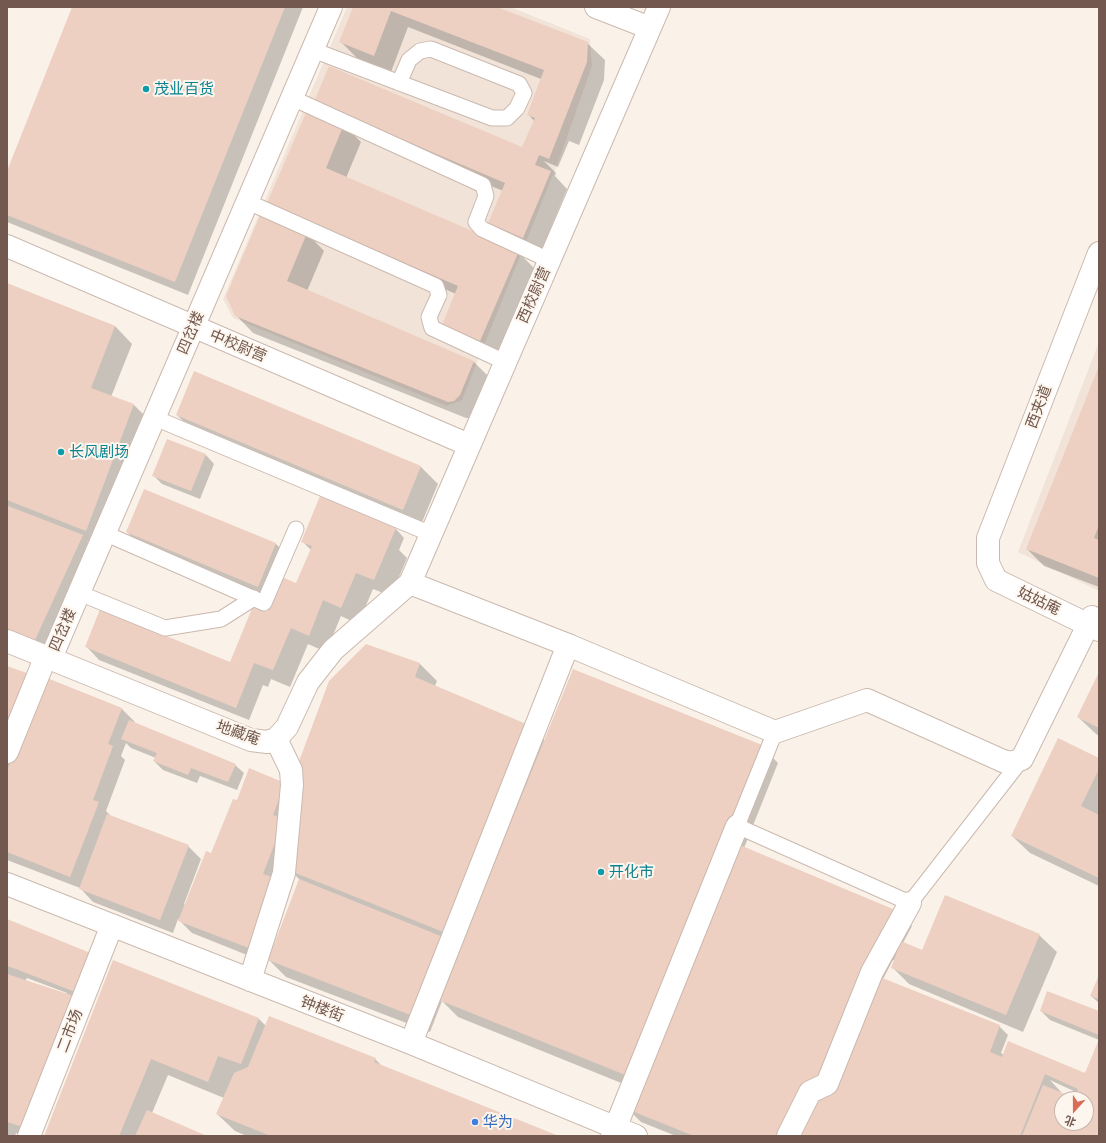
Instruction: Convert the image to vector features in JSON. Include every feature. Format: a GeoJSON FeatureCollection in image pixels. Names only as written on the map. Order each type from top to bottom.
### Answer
{"type":"FeatureCollection","features":[{"type":"Feature","properties":{"kind":"street","name":"四岔楼"},"geometry":{"type":"LineString","coordinates":[[7,752],[48,657],[79,593],[331,7]]}},
{"type":"Feature","properties":{"kind":"street"},"geometry":{"type":"LineString","coordinates":[[596,7],[650,28]]}},
{"type":"Feature","properties":{"kind":"street","name":"西校尉营"},"geometry":{"type":"LineString","coordinates":[[410,583],[659,7]]}},
{"type":"Feature","properties":{"kind":"street","name":"中校尉营"},"geometry":{"type":"LineString","coordinates":[[7,246],[469,445]]}},
{"type":"Feature","properties":{"kind":"street","name":"西夹道"},"geometry":{"type":"LineString","coordinates":[[994,564],[988,538],[1099,253]]}},
{"type":"Feature","properties":{"kind":"street","name":"西夹道"},"geometry":{"type":"LineString","coordinates":[[994,564],[998,543],[1099,282]]}},
{"type":"Feature","properties":{"kind":"street","name":"姑姑庵"},"geometry":{"type":"LineString","coordinates":[[994,564],[1007,574],[1095,623]]}},
{"type":"Feature","properties":{"kind":"street"},"geometry":{"type":"LineString","coordinates":[[410,583],[568,645],[775,732],[867,700],[1003,761],[1011,763],[1022,759],[1095,623]]}},
{"type":"Feature","properties":{"kind":"street","name":"地藏庵"},"geometry":{"type":"LineString","coordinates":[[7,641],[251,740],[267,742],[276,739],[287,727],[308,682],[333,650],[410,583]]}},
{"type":"Feature","properties":{"kind":"street"},"geometry":{"type":"LineString","coordinates":[[411,1043],[568,645]]}},
{"type":"Feature","properties":{"kind":"street"},"geometry":{"type":"LineString","coordinates":[[250,980],[284,873],[292,785],[291,770],[276,739]]}},
{"type":"Feature","properties":{"kind":"street"},"geometry":{"type":"LineString","coordinates":[[614,1132],[737,826]]}},
{"type":"Feature","properties":{"kind":"street","name":"钟楼街"},"geometry":{"type":"LineString","coordinates":[[7,884],[411,1043],[614,1132],[636,1136]]}},
{"type":"Feature","properties":{"kind":"street"},"geometry":{"type":"LineString","coordinates":[[788,1136],[810,1092],[827,1084],[872,972],[910,904]]}},
{"type":"Feature","properties":{"kind":"street","name":"二市场"},"geometry":{"type":"LineString","coordinates":[[29,1136],[112,925]]}},
{"type":"Feature","properties":{"kind":"lane"},"geometry":{"type":"LineString","coordinates":[[313,50],[399,83],[492,118],[507,118],[517,108],[524,93],[519,84],[431,49],[420,51],[409,60],[399,83]]}},
{"type":"Feature","properties":{"kind":"lane"},"geometry":{"type":"LineString","coordinates":[[292,98],[483,184],[486,196],[476,222],[482,229],[549,260]]}},
{"type":"Feature","properties":{"kind":"lane"},"geometry":{"type":"LineString","coordinates":[[248,202],[436,286],[439,295],[429,317],[432,328],[505,362]]}},
{"type":"Feature","properties":{"kind":"lane"},"geometry":{"type":"LineString","coordinates":[[155,418],[431,534]]}},
{"type":"Feature","properties":{"kind":"lane"},"geometry":{"type":"LineString","coordinates":[[104,533],[264,603],[296,529]]}},
{"type":"Feature","properties":{"kind":"lane"},"geometry":{"type":"LineString","coordinates":[[79,593],[165,628],[221,619],[254,598]]}},
{"type":"Feature","properties":{"kind":"lane"},"geometry":{"type":"LineString","coordinates":[[775,732],[737,826],[910,904],[1022,759]]}},
{"type":"Feature","properties":{"kind":"shaded area"},"geometry":{"type":"Polygon","coordinates":[[[347,7],[510,7],[590,39],[592,66],[559,160],[462,400],[447,406],[233,318],[223,299],[347,7]]]}},
{"type":"Feature","properties":{"kind":"shaded area"},"geometry":{"type":"Polygon","coordinates":[[[1099,342],[1099,591],[1018,552],[1099,342]]]}},
{"type":"Feature","properties":{"kind":"building","name":"茂业百货"},"geometry":{"type":"Polygon","coordinates":[[[72,7],[285,7],[175,282],[7,215],[7,171],[72,7]]]}},
{"type":"Feature","properties":{"kind":"building"},"geometry":{"type":"Polygon","coordinates":[[[353,7],[497,7],[588,42],[587,62],[549,159],[539,155],[535,165],[551,171],[523,238],[488,223],[505,183],[314,102],[329,66],[522,147],[535,118],[527,115],[544,70],[391,11],[374,56],[339,42],[353,7]]]}},
{"type":"Feature","properties":{"kind":"building"},"geometry":{"type":"Polygon","coordinates":[[[308,108],[344,124],[326,168],[519,251],[480,341],[442,325],[458,286],[267,203],[308,108]]]}},
{"type":"Feature","properties":{"kind":"building"},"geometry":{"type":"Polygon","coordinates":[[[261,213],[307,233],[287,281],[474,361],[460,395],[454,401],[448,402],[235,316],[226,296],[261,213]]]}},
{"type":"Feature","properties":{"kind":"building","name":"长风剧场"},"geometry":{"type":"Polygon","coordinates":[[[7,283],[115,326],[91,388],[134,404],[86,531],[7,500],[7,283]]]}},
{"type":"Feature","properties":{"kind":"building"},"geometry":{"type":"Polygon","coordinates":[[[1099,366],[1099,525],[1094,538],[1099,540],[1099,578],[1026,549],[1099,366]]]}},
{"type":"Feature","properties":{"kind":"building"},"geometry":{"type":"Polygon","coordinates":[[[194,371],[421,466],[403,510],[176,415],[194,371]]]}},
{"type":"Feature","properties":{"kind":"building"},"geometry":{"type":"Polygon","coordinates":[[[167,439],[206,454],[191,491],[152,476],[167,439]]]}},
{"type":"Feature","properties":{"kind":"building"},"geometry":{"type":"Polygon","coordinates":[[[144,489],[276,543],[258,587],[126,532],[144,489]]]}},
{"type":"Feature","properties":{"kind":"building"},"geometry":{"type":"Polygon","coordinates":[[[320,496],[396,528],[374,580],[356,573],[341,608],[323,600],[309,636],[291,628],[273,670],[254,663],[236,708],[85,647],[100,609],[230,662],[253,606],[267,612],[282,577],[296,583],[312,546],[301,542],[320,496]]]}},
{"type":"Feature","properties":{"kind":"building"},"geometry":{"type":"Polygon","coordinates":[[[8,506],[83,535],[35,640],[7,630],[8,506]]]}},
{"type":"Feature","properties":{"kind":"building"},"geometry":{"type":"Polygon","coordinates":[[[366,644],[420,663],[415,677],[531,726],[446,933],[288,870],[295,772],[329,681],[366,644]]]}},
{"type":"Feature","properties":{"kind":"building"},"geometry":{"type":"Polygon","coordinates":[[[7,666],[27,673],[7,724],[7,666]]]}},
{"type":"Feature","properties":{"kind":"building","name":"开化市"},"geometry":{"type":"Polygon","coordinates":[[[573,669],[762,745],[628,1076],[439,1000],[573,669]]]}},
{"type":"Feature","properties":{"kind":"building"},"geometry":{"type":"Polygon","coordinates":[[[1099,672],[1099,728],[1077,717],[1099,672]]]}},
{"type":"Feature","properties":{"kind":"building"},"geometry":{"type":"Polygon","coordinates":[[[42,676],[122,708],[108,744],[113,746],[93,800],[99,802],[70,877],[7,852],[7,771],[42,676]]]}},
{"type":"Feature","properties":{"kind":"building"},"geometry":{"type":"Polygon","coordinates":[[[129,720],[236,764],[228,782],[191,768],[188,775],[153,761],[157,753],[121,739],[129,720]]]}},
{"type":"Feature","properties":{"kind":"building"},"geometry":{"type":"Polygon","coordinates":[[[1058,738],[1099,758],[1099,769],[1081,806],[1099,815],[1099,878],[1011,836],[1058,738]]]}},
{"type":"Feature","properties":{"kind":"building"},"geometry":{"type":"Polygon","coordinates":[[[249,768],[285,783],[273,815],[284,819],[263,874],[275,878],[249,948],[178,921],[206,851],[211,853],[233,799],[237,800],[249,768]]]}},
{"type":"Feature","properties":{"kind":"building"},"geometry":{"type":"Polygon","coordinates":[[[107,814],[189,845],[160,920],[79,889],[107,814]]]}},
{"type":"Feature","properties":{"kind":"building"},"geometry":{"type":"Polygon","coordinates":[[[735,843],[900,912],[824,1078],[780,1136],[694,1136],[627,1109],[735,843]]]}},
{"type":"Feature","properties":{"kind":"building"},"geometry":{"type":"Polygon","coordinates":[[[299,879],[443,937],[413,1016],[268,960],[299,879]]]}},
{"type":"Feature","properties":{"kind":"building"},"geometry":{"type":"Polygon","coordinates":[[[945,895],[1040,934],[1006,1015],[891,968],[901,941],[922,950],[945,895]]]}},
{"type":"Feature","properties":{"kind":"building"},"geometry":{"type":"Polygon","coordinates":[[[7,919],[93,954],[78,993],[8,966],[7,969],[7,919]]]}},
{"type":"Feature","properties":{"kind":"building"},"geometry":{"type":"Polygon","coordinates":[[[113,960],[259,1018],[241,1064],[218,1056],[208,1082],[151,1059],[119,1136],[44,1136],[113,960]]]}},
{"type":"Feature","properties":{"kind":"building"},"geometry":{"type":"Polygon","coordinates":[[[7,974],[77,997],[26,1128],[7,1122],[7,974]]]}},
{"type":"Feature","properties":{"kind":"building"},"geometry":{"type":"Polygon","coordinates":[[[875,975],[1000,1025],[990,1052],[1002,1057],[1008,1041],[1085,1073],[1099,1039],[1099,1136],[1022,1136],[1043,1085],[1058,1091],[1054,1091],[1054,1131],[1094,1131],[1094,1091],[1077,1091],[1078,1089],[1045,1074],[1020,1136],[795,1136],[875,975]]]}},
{"type":"Feature","properties":{"kind":"building"},"geometry":{"type":"Polygon","coordinates":[[[1099,975],[1099,999],[1090,996],[1099,975]]]}},
{"type":"Feature","properties":{"kind":"building"},"geometry":{"type":"Polygon","coordinates":[[[1047,991],[1099,1011],[1099,1035],[1040,1011],[1047,991]]]}},
{"type":"Feature","properties":{"kind":"building"},"geometry":{"type":"Polygon","coordinates":[[[269,1016],[376,1058],[374,1062],[559,1136],[271,1136],[216,1114],[234,1073],[248,1067],[269,1016]]]}},
{"type":"Feature","properties":{"kind":"building"},"geometry":{"type":"Polygon","coordinates":[[[147,1110],[207,1136],[135,1136],[147,1110]]]}},
{"type":"Feature","properties":{"kind":"place","name":"茂业百货"},"geometry":{"type":"Point","coordinates":[146,89]}},
{"type":"Feature","properties":{"kind":"place","name":"长风剧场"},"geometry":{"type":"Point","coordinates":[61,452]}},
{"type":"Feature","properties":{"kind":"place","name":"开化市"},"geometry":{"type":"Point","coordinates":[601,872]}},
{"type":"Feature","properties":{"kind":"place","name":"华为"},"geometry":{"type":"Point","coordinates":[475,1122]}}]}
